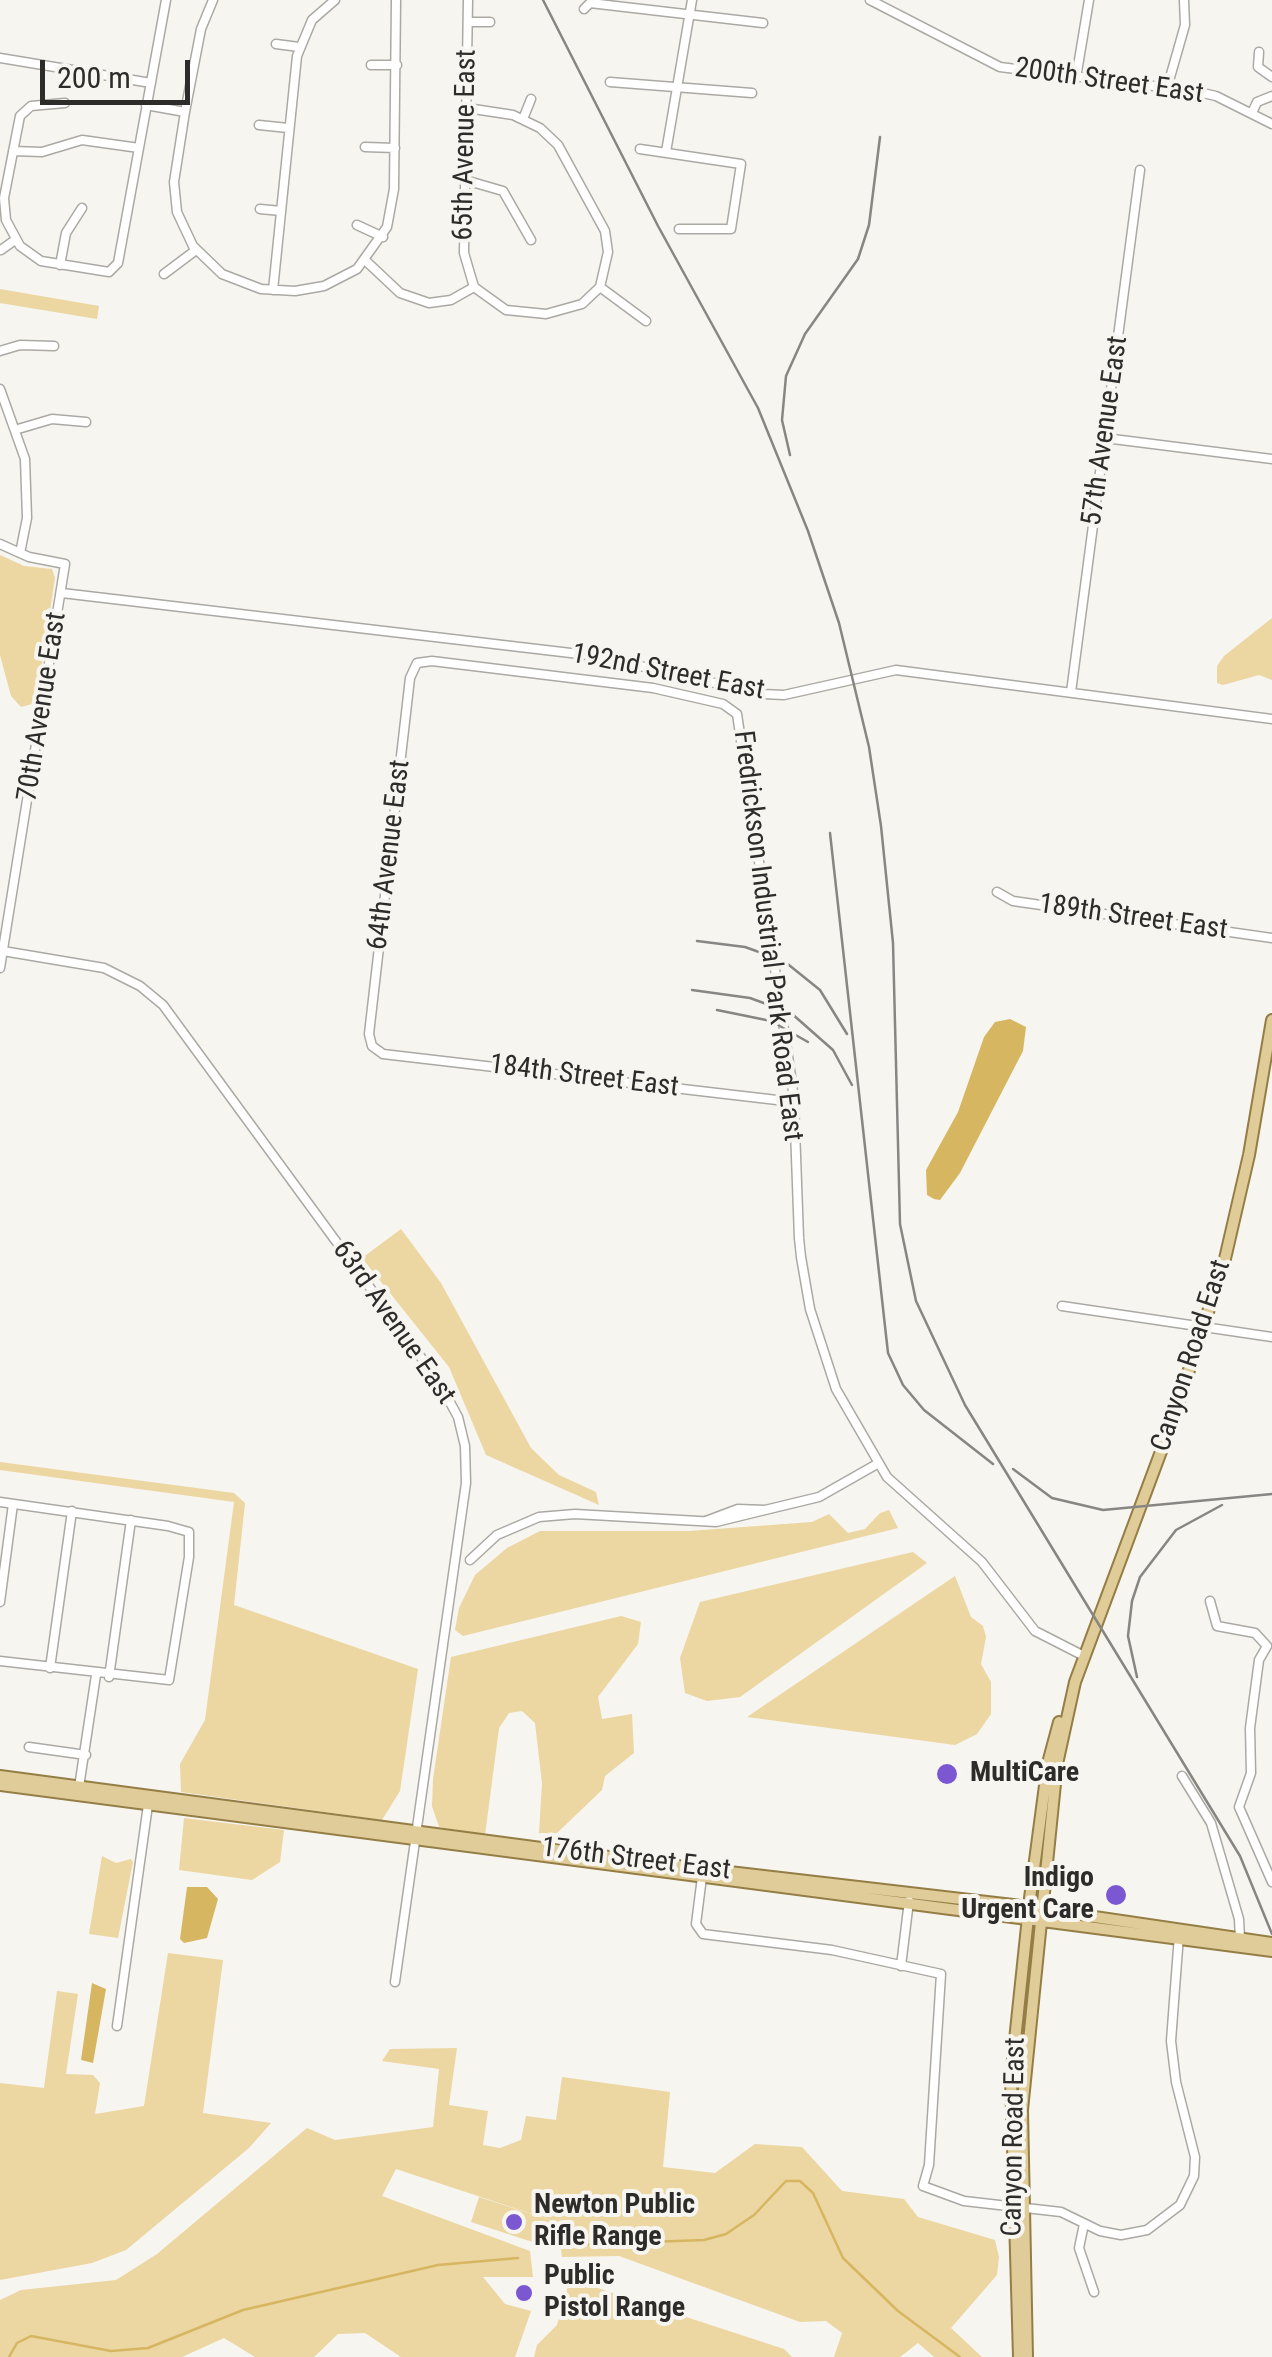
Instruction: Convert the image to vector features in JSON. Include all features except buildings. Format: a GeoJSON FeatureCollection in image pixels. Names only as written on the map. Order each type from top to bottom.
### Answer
{"type":"FeatureCollection","features":[{"type":"Feature","properties":{"kind":"main road","name":"Canyon Road East"},"geometry":{"type":"LineString","coordinates":[[1021,2355],[1011,2078],[1048,1763],[1205,1326],[1231,1234],[1272,1020]]}},
{"type":"Feature","properties":{"kind":"main road","name":"Canyon Road East"},"geometry":{"type":"LineString","coordinates":[[1017,2206],[1022,2110],[1056,1776],[1075,1682]]}},
{"type":"Feature","properties":{"kind":"main road","name":"176th Street East"},"geometry":{"type":"LineString","coordinates":[[0,1776],[214,1805],[489,1850],[668,1874],[705,1874]]}},
{"type":"Feature","properties":{"kind":"main road","name":"176th Street East"},"geometry":{"type":"LineString","coordinates":[[0,1785],[182,1810],[522,1846],[910,1899],[1029,1907],[1178,1935],[1270,1947]]}},
{"type":"Feature","properties":{"kind":"main road"},"geometry":{"type":"LineString","coordinates":[[182,1810],[214,1805]]}},
{"type":"Feature","properties":{"kind":"main road"},"geometry":{"type":"LineString","coordinates":[[489,1850],[522,1846]]}},
{"type":"Feature","properties":{"kind":"main road","name":"176th Street East"},"geometry":{"type":"LineString","coordinates":[[910,1899],[1027,1922],[1240,1938],[1270,1947]]}},
{"type":"Feature","properties":{"kind":"street"},"geometry":{"type":"LineString","coordinates":[[65,103],[27,108],[20,116],[4,207],[15,240],[41,261],[114,271],[166,0]]}},
{"type":"Feature","properties":{"kind":"street"},"geometry":{"type":"LineString","coordinates":[[213,0],[201,29],[185,112],[175,198],[182,228],[196,250],[236,282],[273,290],[324,286],[366,261],[382,237],[392,209],[396,0]]}},
{"type":"Feature","properties":{"kind":"street"},"geometry":{"type":"LineString","coordinates":[[273,290],[300,47],[312,20],[335,0]]}},
{"type":"Feature","properties":{"kind":"street","name":"65th Avenue East"},"geometry":{"type":"LineString","coordinates":[[468,0],[464,253],[474,288]]}},
{"type":"Feature","properties":{"kind":"street"},"geometry":{"type":"LineString","coordinates":[[666,152],[692,0]]}},
{"type":"Feature","properties":{"kind":"street","name":"200th Street East"},"geometry":{"type":"LineString","coordinates":[[870,0],[1000,68],[1216,96],[1272,124]]}},
{"type":"Feature","properties":{"kind":"street"},"geometry":{"type":"LineString","coordinates":[[1076,78],[1088,0]]}},
{"type":"Feature","properties":{"kind":"street"},"geometry":{"type":"LineString","coordinates":[[1167,88],[1186,25],[1184,0]]}},
{"type":"Feature","properties":{"kind":"street"},"geometry":{"type":"LineString","coordinates":[[587,4],[763,23]]}},
{"type":"Feature","properties":{"kind":"street"},"geometry":{"type":"LineString","coordinates":[[468,22],[490,22]]}},
{"type":"Feature","properties":{"kind":"street"},"geometry":{"type":"LineString","coordinates":[[276,44],[300,47]]}},
{"type":"Feature","properties":{"kind":"street"},"geometry":{"type":"LineString","coordinates":[[1259,52],[1258,66],[1272,77]]}},
{"type":"Feature","properties":{"kind":"street"},"geometry":{"type":"LineString","coordinates":[[0,58],[151,82]]}},
{"type":"Feature","properties":{"kind":"street"},"geometry":{"type":"LineString","coordinates":[[371,65],[396,65]]}},
{"type":"Feature","properties":{"kind":"street"},"geometry":{"type":"LineString","coordinates":[[610,82],[752,94]]}},
{"type":"Feature","properties":{"kind":"street"},"geometry":{"type":"LineString","coordinates":[[1252,113],[1257,102],[1272,96]]}},
{"type":"Feature","properties":{"kind":"street"},"geometry":{"type":"LineString","coordinates":[[523,120],[530,99]]}},
{"type":"Feature","properties":{"kind":"street"},"geometry":{"type":"LineString","coordinates":[[146,105],[185,112]]}},
{"type":"Feature","properties":{"kind":"street"},"geometry":{"type":"LineString","coordinates":[[366,261],[400,293],[415,300],[443,302],[474,288],[506,310],[546,314],[582,304],[600,288],[608,262],[605,231],[558,145],[523,120],[467,108]]}},
{"type":"Feature","properties":{"kind":"street"},"geometry":{"type":"LineString","coordinates":[[259,125],[288,128]]}},
{"type":"Feature","properties":{"kind":"street"},"geometry":{"type":"LineString","coordinates":[[13,151],[42,152],[82,140],[139,148]]}},
{"type":"Feature","properties":{"kind":"street"},"geometry":{"type":"LineString","coordinates":[[365,147],[395,148]]}},
{"type":"Feature","properties":{"kind":"street"},"geometry":{"type":"LineString","coordinates":[[640,149],[741,164],[731,229],[679,228]]}},
{"type":"Feature","properties":{"kind":"street","name":"57th Avenue East"},"geometry":{"type":"LineString","coordinates":[[1071,692],[1140,170]]}},
{"type":"Feature","properties":{"kind":"street"},"geometry":{"type":"LineString","coordinates":[[465,180],[492,184],[503,191],[532,240]]}},
{"type":"Feature","properties":{"kind":"street"},"geometry":{"type":"LineString","coordinates":[[60,265],[66,233],[82,208]]}},
{"type":"Feature","properties":{"kind":"street"},"geometry":{"type":"LineString","coordinates":[[260,209],[280,211]]}},
{"type":"Feature","properties":{"kind":"street"},"geometry":{"type":"LineString","coordinates":[[357,225],[382,237]]}},
{"type":"Feature","properties":{"kind":"street"},"geometry":{"type":"LineString","coordinates":[[1,250],[15,240]]}},
{"type":"Feature","properties":{"kind":"street"},"geometry":{"type":"LineString","coordinates":[[164,274],[196,250]]}},
{"type":"Feature","properties":{"kind":"street"},"geometry":{"type":"LineString","coordinates":[[600,288],[646,321]]}},
{"type":"Feature","properties":{"kind":"street"},"geometry":{"type":"LineString","coordinates":[[0,352],[20,345],[54,346]]}},
{"type":"Feature","properties":{"kind":"street"},"geometry":{"type":"LineString","coordinates":[[0,389],[18,429],[28,487],[20,554],[0,544]]}},
{"type":"Feature","properties":{"kind":"street"},"geometry":{"type":"LineString","coordinates":[[18,429],[52,419],[86,422]]}},
{"type":"Feature","properties":{"kind":"street"},"geometry":{"type":"LineString","coordinates":[[1105,438],[1272,459]]}},
{"type":"Feature","properties":{"kind":"street","name":"70th Avenue East"},"geometry":{"type":"LineString","coordinates":[[0,968],[64,564],[20,554]]}},
{"type":"Feature","properties":{"kind":"street","name":"192nd Street East"},"geometry":{"type":"LineString","coordinates":[[62,593],[596,656],[763,694],[784,695],[896,670],[1272,720]]}},
{"type":"Feature","properties":{"kind":"street","name":"Fredrickson Industrial Park Road East"},"geometry":{"type":"LineString","coordinates":[[417,663],[432,661],[653,688],[732,709],[741,724],[794,1102],[799,1238],[810,1310],[836,1389],[877,1464],[982,1562],[1035,1631],[1084,1656]]}},
{"type":"Feature","properties":{"kind":"street","name":"64th Avenue East"},"geometry":{"type":"LineString","coordinates":[[375,1048],[369,1034],[410,678],[417,663]]}},
{"type":"Feature","properties":{"kind":"street","name":"189th Street East"},"geometry":{"type":"LineString","coordinates":[[997,892],[1013,901],[1272,938]]}},
{"type":"Feature","properties":{"kind":"street","name":"63rd Avenue East"},"geometry":{"type":"LineString","coordinates":[[3,952],[104,968],[132,980],[163,1005],[454,1408],[465,1446],[466,1483],[395,1982]]}},
{"type":"Feature","properties":{"kind":"street","name":"184th Street East"},"geometry":{"type":"LineString","coordinates":[[375,1048],[383,1054],[794,1102]]}},
{"type":"Feature","properties":{"kind":"street"},"geometry":{"type":"LineString","coordinates":[[1259,1101],[1272,1103]]}},
{"type":"Feature","properties":{"kind":"street"},"geometry":{"type":"LineString","coordinates":[[1062,1306],[1272,1337]]}},
{"type":"Feature","properties":{"kind":"street"},"geometry":{"type":"LineString","coordinates":[[470,1560],[497,1535],[539,1517],[575,1514],[706,1521],[820,1496],[877,1464]]}},
{"type":"Feature","properties":{"kind":"street"},"geometry":{"type":"LineString","coordinates":[[0,1502],[188,1532],[178,1644],[169,1680],[96,1675],[0,1661]]}},
{"type":"Feature","properties":{"kind":"street"},"geometry":{"type":"LineString","coordinates":[[0,1602],[13,1504]]}},
{"type":"Feature","properties":{"kind":"street"},"geometry":{"type":"LineString","coordinates":[[50,1668],[72,1512]]}},
{"type":"Feature","properties":{"kind":"street"},"geometry":{"type":"LineString","coordinates":[[110,1676],[130,1520]]}},
{"type":"Feature","properties":{"kind":"street"},"geometry":{"type":"LineString","coordinates":[[1210,1601],[1217,1626],[1255,1633],[1270,1645],[1259,1660],[1250,1728],[1252,1773],[1240,1797],[1240,1810],[1272,1882]]}},
{"type":"Feature","properties":{"kind":"street"},"geometry":{"type":"LineString","coordinates":[[79,1787],[96,1675]]}},
{"type":"Feature","properties":{"kind":"street"},"geometry":{"type":"LineString","coordinates":[[29,1747],[86,1756]]}},
{"type":"Feature","properties":{"kind":"street"},"geometry":{"type":"LineString","coordinates":[[1182,1776],[1211,1823],[1239,1919],[1240,1938]]}},
{"type":"Feature","properties":{"kind":"street"},"geometry":{"type":"LineString","coordinates":[[116,2026],[148,1805]]}},
{"type":"Feature","properties":{"kind":"street"},"geometry":{"type":"LineString","coordinates":[[705,1874],[697,1930],[936,1972],[944,1980],[932,2054],[928,2165],[922,2186],[964,2201],[1060,2212],[1121,2235],[1166,2221],[1187,2196],[1195,2168],[1171,2041],[1178,1935]]}},
{"type":"Feature","properties":{"kind":"street"},"geometry":{"type":"LineString","coordinates":[[902,1966],[910,1899]]}},
{"type":"Feature","properties":{"kind":"street"},"geometry":{"type":"LineString","coordinates":[[1084,2224],[1079,2248],[1094,2292]]}},
{"type":"Feature","properties":{"kind":"shaded area"},"geometry":{"type":"Polygon","coordinates":[[[0,289],[99,306],[97,319],[0,303],[0,289]]]}},
{"type":"Feature","properties":{"kind":"shaded area"},"geometry":{"type":"Polygon","coordinates":[[[0,555],[24,566],[52,569],[55,578],[36,703],[21,707],[11,696],[0,655],[0,555]]]}},
{"type":"Feature","properties":{"kind":"shaded area"},"geometry":{"type":"Polygon","coordinates":[[[1272,618],[1272,680],[1259,675],[1223,685],[1217,683],[1217,666],[1224,656],[1272,618]]]}},
{"type":"Feature","properties":{"kind":"shaded area"},"geometry":{"type":"Polygon","coordinates":[[[1010,1019],[1026,1027],[1023,1051],[960,1173],[940,1200],[934,1199],[927,1195],[926,1170],[958,1112],[984,1037],[995,1022],[1010,1019]]]}},
{"type":"Feature","properties":{"kind":"shaded area"},"geometry":{"type":"Polygon","coordinates":[[[401,1229],[441,1283],[531,1448],[559,1475],[596,1492],[599,1505],[486,1455],[449,1367],[362,1258],[401,1229]]]}},
{"type":"Feature","properties":{"kind":"shaded area"},"geometry":{"type":"Polygon","coordinates":[[[0,1462],[234,1493],[245,1503],[234,1605],[418,1669],[400,1791],[382,1820],[181,1792],[180,1764],[205,1720],[234,1502],[0,1470],[0,1462]]]}},
{"type":"Feature","properties":{"kind":"shaded area"},"geometry":{"type":"Polygon","coordinates":[[[889,1510],[898,1528],[463,1636],[455,1630],[459,1608],[475,1575],[507,1548],[540,1531],[689,1531],[812,1522],[829,1514],[848,1533],[865,1529],[880,1513],[889,1510]]]}},
{"type":"Feature","properties":{"kind":"shaded area"},"geometry":{"type":"Polygon","coordinates":[[[913,1552],[927,1563],[740,1697],[707,1701],[685,1693],[680,1658],[700,1602],[913,1552]]]}},
{"type":"Feature","properties":{"kind":"shaded area"},"geometry":{"type":"Polygon","coordinates":[[[955,1576],[971,1617],[983,1626],[986,1637],[981,1664],[991,1682],[991,1714],[977,1734],[955,1745],[747,1717],[955,1576]]]}},
{"type":"Feature","properties":{"kind":"shaded area"},"geometry":{"type":"Polygon","coordinates":[[[621,1616],[641,1622],[638,1644],[598,1697],[602,1719],[632,1714],[634,1753],[605,1776],[602,1790],[557,1833],[539,1833],[542,1783],[535,1723],[522,1711],[509,1713],[499,1728],[485,1835],[439,1827],[432,1806],[433,1779],[451,1657],[621,1616]]]}},
{"type":"Feature","properties":{"kind":"shaded area"},"geometry":{"type":"Polygon","coordinates":[[[184,1818],[284,1830],[280,1862],[252,1880],[179,1870],[184,1818]]]}},
{"type":"Feature","properties":{"kind":"shaded area"},"geometry":{"type":"Polygon","coordinates":[[[102,1856],[116,1863],[131,1859],[133,1862],[118,1938],[89,1934],[102,1856]]]}},
{"type":"Feature","properties":{"kind":"shaded area"},"geometry":{"type":"Polygon","coordinates":[[[187,1887],[207,1887],[218,1899],[207,1938],[184,1943],[180,1939],[187,1887]]]}},
{"type":"Feature","properties":{"kind":"shaded area"},"geometry":{"type":"Polygon","coordinates":[[[168,1953],[223,1960],[203,2113],[271,2123],[249,2148],[126,2250],[92,2263],[0,2280],[0,2083],[44,2088],[57,1991],[78,1994],[66,2074],[93,2075],[100,2083],[95,2114],[144,2106],[168,1953]]]}},
{"type":"Feature","properties":{"kind":"shaded area"},"geometry":{"type":"Polygon","coordinates":[[[92,1983],[106,1989],[93,2063],[81,2060],[92,1983]]]}},
{"type":"Feature","properties":{"kind":"shaded area"},"geometry":{"type":"Polygon","coordinates":[[[457,2048],[449,2105],[488,2111],[483,2145],[500,2148],[521,2140],[526,2116],[556,2120],[562,2077],[670,2092],[663,2167],[715,2173],[755,2144],[802,2147],[842,2191],[904,2199],[918,2217],[995,2240],[999,2257],[997,2275],[951,2328],[982,2357],[934,2357],[918,2343],[900,2357],[834,2357],[842,2333],[826,2321],[800,2322],[619,2256],[562,2257],[559,2235],[587,2232],[396,2169],[382,2196],[530,2251],[533,2277],[483,2277],[505,2304],[531,2311],[515,2357],[401,2357],[365,2333],[338,2334],[314,2357],[255,2357],[224,2338],[182,2357],[0,2357],[0,2300],[21,2290],[116,2280],[157,2254],[307,2128],[335,2140],[433,2127],[439,2069],[382,2061],[390,2049],[457,2048]]]}},
{"type":"Feature","properties":{"kind":"shaded area","name":"Newton Public Rifle Range"},"geometry":{"type":"Polygon","coordinates":[[[479,2197],[556,2222],[548,2247],[471,2222],[479,2197]]]}},
{"type":"Feature","properties":{"kind":"shaded area"},"geometry":{"type":"Polygon","coordinates":[[[570,2279],[784,2349],[792,2357],[534,2357],[537,2345],[557,2325],[570,2279]]]}},
{"type":"Feature","properties":{"kind":"waterway"},"geometry":{"type":"LineString","coordinates":[[568,2245],[704,2240],[726,2234],[754,2215],[786,2181],[800,2181],[813,2193],[843,2258],[898,2311],[960,2357]]}},
{"type":"Feature","properties":{"kind":"waterway"},"geometry":{"type":"LineString","coordinates":[[9,2357],[17,2343],[31,2336],[111,2351],[148,2348],[243,2310],[438,2265],[518,2258]]}},
{"type":"Feature","properties":{"kind":"railway"},"geometry":{"type":"LineString","coordinates":[[543,0],[658,226],[758,408],[808,531],[839,623],[869,747],[881,826],[893,943],[900,1224],[916,1301],[965,1405],[1240,1856],[1272,1934]]}},
{"type":"Feature","properties":{"kind":"railway"},"geometry":{"type":"LineString","coordinates":[[790,455],[782,420],[786,376],[805,334],[858,259],[869,225],[880,137]]}},
{"type":"Feature","properties":{"kind":"railway"},"geometry":{"type":"LineString","coordinates":[[830,833],[888,1353],[903,1385],[924,1410],[993,1464]]}},
{"type":"Feature","properties":{"kind":"railway"},"geometry":{"type":"LineString","coordinates":[[697,941],[745,947],[784,961],[820,990],[847,1034]]}},
{"type":"Feature","properties":{"kind":"railway"},"geometry":{"type":"LineString","coordinates":[[692,990],[750,998],[791,1013],[833,1050],[852,1085]]}},
{"type":"Feature","properties":{"kind":"railway"},"geometry":{"type":"LineString","coordinates":[[717,1010],[771,1021],[808,1042]]}},
{"type":"Feature","properties":{"kind":"railway"},"geometry":{"type":"LineString","coordinates":[[1013,1469],[1052,1498],[1103,1510],[1272,1494]]}},
{"type":"Feature","properties":{"kind":"railway"},"geometry":{"type":"LineString","coordinates":[[1137,1677],[1128,1636],[1132,1601],[1140,1577],[1176,1530],[1222,1505]]}},
{"type":"Feature","properties":{"kind":"place","name":"MultiCare"},"geometry":{"type":"Point","coordinates":[947,1774]}},
{"type":"Feature","properties":{"kind":"place","name":"Indigo Urgent Care"},"geometry":{"type":"Point","coordinates":[1116,1895]}},
{"type":"Feature","properties":{"kind":"place","name":"Newton Public Rifle Range"},"geometry":{"type":"Point","coordinates":[514,2222]}},
{"type":"Feature","properties":{"kind":"place","name":"Public Pistol Range"},"geometry":{"type":"Point","coordinates":[524,2293]}}]}
